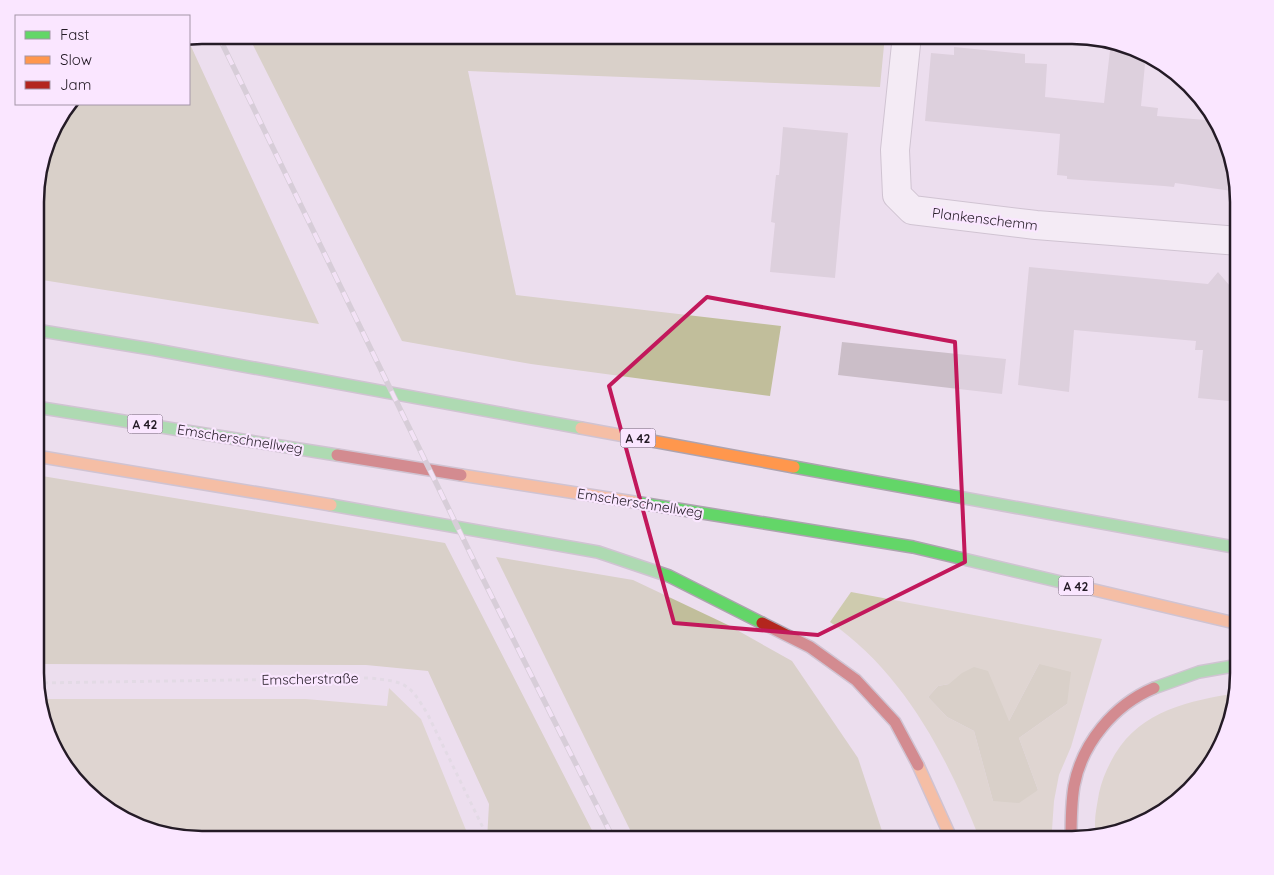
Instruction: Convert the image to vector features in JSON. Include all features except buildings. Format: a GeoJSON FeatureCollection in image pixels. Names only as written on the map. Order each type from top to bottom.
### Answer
{"type":"FeatureCollection","features":[{"type":"Feature","properties":{"kind":"highway","name":"A 42"},"geometry":{"type":"LineString","coordinates":[[44,331],[151,348],[1230,546]]}},
{"type":"Feature","properties":{"kind":"highway","name":"Emscherschnellweg"},"geometry":{"type":"LineString","coordinates":[[44,407],[913,547],[1230,622]]}},
{"type":"Feature","properties":{"kind":"highway"},"geometry":{"type":"LineString","coordinates":[[44,457],[424,520],[598,552],[670,576],[810,646],[856,680],[895,722],[927,782],[948,831]]}},
{"type":"Feature","properties":{"kind":"highway"},"geometry":{"type":"LineString","coordinates":[[1070,831],[1069,815],[1074,786],[1088,746],[1105,722],[1124,705],[1156,686],[1188,675],[1230,666]]}},
{"type":"Feature","properties":{"kind":"street","name":"Plankenschemm"},"geometry":{"type":"LineString","coordinates":[[906,44],[895,159],[896,194],[912,210],[1036,225],[1230,240]]}},
{"type":"Feature","properties":{"kind":"path","name":"Emscherstraße"},"geometry":{"type":"LineString","coordinates":[[44,683],[370,678],[401,682],[417,696],[428,715],[485,831]]}},
{"type":"Feature","properties":{"kind":"highlighted area"},"geometry":{"type":"Polygon","coordinates":[[[707,297],[955,342],[965,562],[818,635],[674,623],[609,386],[707,297]]]}},
{"type":"Feature","properties":{"kind":"shaded area"},"geometry":{"type":"Polygon","coordinates":[[[253,44],[884,44],[880,87],[468,71],[516,295],[781,326],[770,396],[531,364],[402,341],[253,44]]]}},
{"type":"Feature","properties":{"kind":"shaded area"},"geometry":{"type":"Polygon","coordinates":[[[190,45],[319,324],[44,280],[45,181],[49,160],[56,141],[65,122],[77,105],[190,105],[190,45]]]}},
{"type":"Feature","properties":{"kind":"shaded area"},"geometry":{"type":"Polygon","coordinates":[[[44,476],[445,543],[592,831],[488,831],[489,804],[428,671],[366,665],[44,664],[44,476]]]}},
{"type":"Feature","properties":{"kind":"shaded area"},"geometry":{"type":"Polygon","coordinates":[[[496,557],[633,580],[728,625],[792,661],[858,758],[882,831],[631,831],[496,557]]]}},
{"type":"Feature","properties":{"kind":"shaded area"},"geometry":{"type":"Polygon","coordinates":[[[851,592],[1102,639],[1071,747],[1059,775],[1054,801],[1052,831],[976,831],[938,748],[921,719],[880,666],[830,622],[851,592]],[[1039,664],[1009,721],[949,684],[938,686],[928,697],[947,717],[974,731],[993,801],[1038,790],[1019,738],[1067,704],[1039,664]]]}},
{"type":"Feature","properties":{"kind":"shaded area"},"geometry":{"type":"Polygon","coordinates":[[[1039,664],[1071,672],[1067,704],[1019,738],[1038,790],[1019,803],[993,801],[974,731],[947,717],[928,697],[938,686],[949,684],[962,673],[974,667],[988,671],[1009,721],[1039,664]]]}},
{"type":"Feature","properties":{"kind":"shaded area"},"geometry":{"type":"Polygon","coordinates":[[[389,688],[421,719],[466,831],[191,831],[160,826],[122,810],[105,799],[83,778],[76,770],[56,734],[49,715],[46,699],[306,699],[387,706],[389,688]]]}},
{"type":"Feature","properties":{"kind":"shaded area"},"geometry":{"type":"Polygon","coordinates":[[[1228,695],[1225,715],[1218,734],[1198,770],[1177,792],[1160,805],[1123,823],[1095,829],[1096,814],[1102,783],[1112,759],[1126,739],[1153,717],[1184,704],[1228,695]]]}},
{"type":"Feature","properties":{"kind":"railway"},"geometry":{"type":"LineString","coordinates":[[222,44],[477,567],[609,831]]}},
{"type":"Feature","properties":{"kind":"traffic: fast"},"geometry":{"type":"LineString","coordinates":[[44,331],[151,349],[581,428]]}},
{"type":"Feature","properties":{"kind":"traffic: fast"},"geometry":{"type":"LineString","coordinates":[[44,408],[337,455]]}},
{"type":"Feature","properties":{"kind":"traffic: fast"},"geometry":{"type":"LineString","coordinates":[[794,467],[1230,546]]}},
{"type":"Feature","properties":{"kind":"traffic: fast"},"geometry":{"type":"LineString","coordinates":[[634,502],[913,547],[1086,588]]}},
{"type":"Feature","properties":{"kind":"traffic: fast"},"geometry":{"type":"LineString","coordinates":[[331,505],[598,552],[669,576],[762,623]]}},
{"type":"Feature","properties":{"kind":"traffic: fast"},"geometry":{"type":"LineString","coordinates":[[1154,688],[1199,672],[1230,667]]}},
{"type":"Feature","properties":{"kind":"traffic: slow"},"geometry":{"type":"LineString","coordinates":[[581,428],[794,467]]}},
{"type":"Feature","properties":{"kind":"traffic: slow"},"geometry":{"type":"LineString","coordinates":[[44,457],[331,505]]}},
{"type":"Feature","properties":{"kind":"traffic: slow"},"geometry":{"type":"LineString","coordinates":[[461,475],[634,502]]}},
{"type":"Feature","properties":{"kind":"traffic: slow"},"geometry":{"type":"LineString","coordinates":[[1086,588],[1230,622]]}},
{"type":"Feature","properties":{"kind":"traffic: slow"},"geometry":{"type":"LineString","coordinates":[[918,765],[948,831]]}},
{"type":"Feature","properties":{"kind":"traffic: jam"},"geometry":{"type":"LineString","coordinates":[[337,455],[461,475]]}},
{"type":"Feature","properties":{"kind":"traffic: jam"},"geometry":{"type":"LineString","coordinates":[[762,623],[810,647],[856,680],[895,722],[918,765]]}},
{"type":"Feature","properties":{"kind":"traffic: jam"},"geometry":{"type":"LineString","coordinates":[[1071,831],[1074,786],[1078,770],[1092,741],[1113,715],[1139,695],[1154,688]]}}]}
